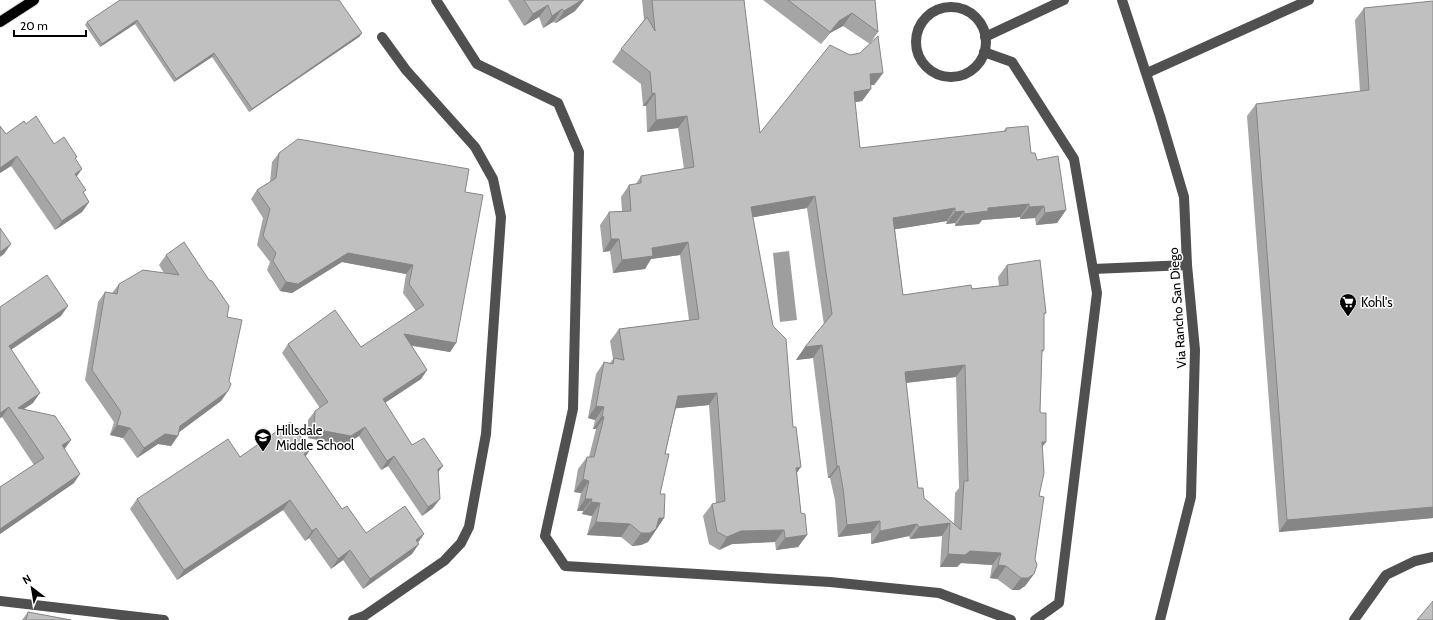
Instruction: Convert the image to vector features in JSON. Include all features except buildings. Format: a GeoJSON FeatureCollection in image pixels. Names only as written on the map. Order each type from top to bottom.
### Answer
{"type":"FeatureCollection","features":[{"type":"Feature","properties":{"kind":"main road"},"geometry":{"type":"LineString","coordinates":[[0,22],[34,0]]}},
{"type":"Feature","properties":{"kind":"street"},"geometry":{"type":"LineString","coordinates":[[436,0],[477,64],[558,103],[579,152],[573,409],[545,536],[565,566],[830,582],[939,593],[1011,620]]}},
{"type":"Feature","properties":{"kind":"street"},"geometry":{"type":"LineString","coordinates":[[985,37],[1064,0]]}},
{"type":"Feature","properties":{"kind":"street","name":"Via Rancho San Diego"},"geometry":{"type":"LineString","coordinates":[[1122,0],[1147,73],[1184,197],[1187,265],[1196,350],[1191,497],[1160,620]]}},
{"type":"Feature","properties":{"kind":"street"},"geometry":{"type":"LineString","coordinates":[[1147,73],[1309,0]]}},
{"type":"Feature","properties":{"kind":"street"},"geometry":{"type":"LineString","coordinates":[[953,7],[965,10],[975,16],[982,26],[985,37],[984,52],[979,63],[970,71],[959,75],[941,75],[926,66],[919,56],[916,45],[917,32],[922,22],[931,14],[942,8],[953,7]]}},
{"type":"Feature","properties":{"kind":"street"},"geometry":{"type":"LineString","coordinates":[[353,620],[364,616],[444,561],[461,542],[469,527],[486,434],[501,217],[493,179],[475,147],[406,70],[382,37]]}},
{"type":"Feature","properties":{"kind":"street"},"geometry":{"type":"LineString","coordinates":[[984,52],[1012,62],[1074,159],[1097,293],[1059,603],[1035,620]]}},
{"type":"Feature","properties":{"kind":"street"},"geometry":{"type":"LineString","coordinates":[[1093,269],[1187,265]]}},
{"type":"Feature","properties":{"kind":"street"},"geometry":{"type":"LineString","coordinates":[[1354,620],[1386,575],[1415,560],[1433,557]]}},
{"type":"Feature","properties":{"kind":"street"},"geometry":{"type":"LineString","coordinates":[[0,601],[164,620]]}},
{"type":"Feature","properties":{"kind":"shaded area"},"geometry":{"type":"Polygon","coordinates":[[[789,251],[797,320],[780,322],[773,253],[789,251]]]}},
{"type":"Feature","properties":{"kind":"place","name":"Kohl's"},"geometry":{"type":"Point","coordinates":[1348,317]}},
{"type":"Feature","properties":{"kind":"place","name":"Hillsdale Middle School"},"geometry":{"type":"Point","coordinates":[263,452]}}]}
